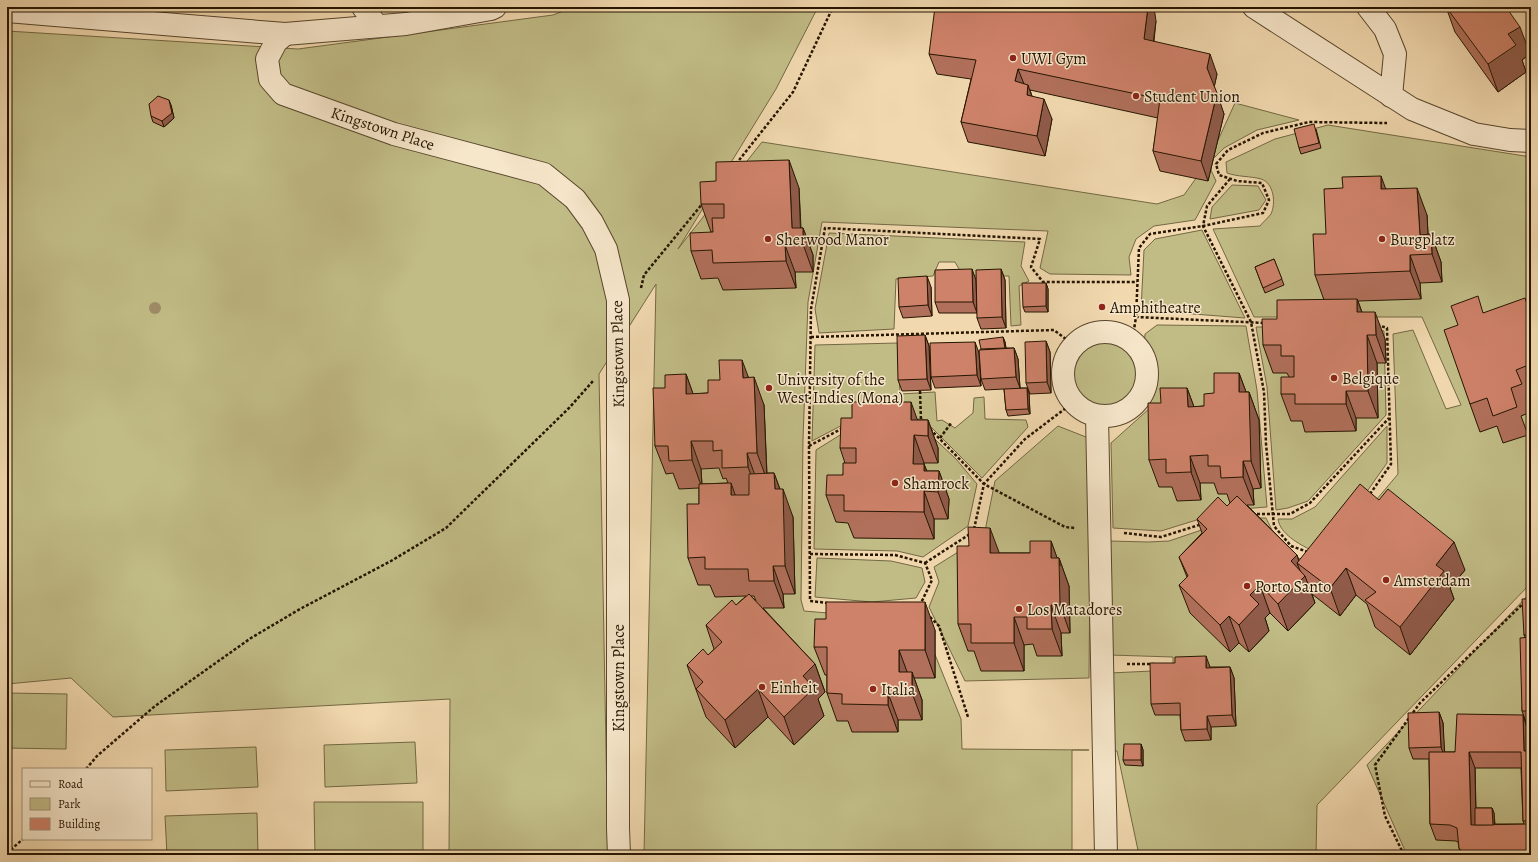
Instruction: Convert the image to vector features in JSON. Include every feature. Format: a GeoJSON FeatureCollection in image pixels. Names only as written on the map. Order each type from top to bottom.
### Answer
{"type":"FeatureCollection","features":[{"type":"Feature","properties":{"kind":"street"},"geometry":{"type":"LineString","coordinates":[[363,7],[377,26]]}},
{"type":"Feature","properties":{"kind":"street"},"geometry":{"type":"LineString","coordinates":[[7,11],[285,34],[406,24],[491,9],[495,7]]}},
{"type":"Feature","properties":{"kind":"street"},"geometry":{"type":"LineString","coordinates":[[1254,7],[1412,108],[1474,134],[1510,140],[1531,141]]}},
{"type":"Feature","properties":{"kind":"street"},"geometry":{"type":"LineString","coordinates":[[1368,7],[1385,29],[1395,54],[1391,96]]}},
{"type":"Feature","properties":{"kind":"street","name":"Kingstown Place"},"geometry":{"type":"LineString","coordinates":[[285,34],[276,42],[267,59],[270,79],[283,94],[394,134],[544,174],[575,199],[592,222],[606,249],[618,300],[618,797],[620,855]]}},
{"type":"Feature","properties":{"kind":"street"},"geometry":{"type":"LineString","coordinates":[[1106,332],[1120,334],[1132,342],[1141,352],[1146,365],[1148,379],[1144,392],[1136,404],[1124,412],[1111,416],[1097,416],[1085,411],[1074,402],[1067,390],[1064,376],[1065,363],[1071,350],[1075,346],[1080,340],[1093,334],[1106,332]]}},
{"type":"Feature","properties":{"kind":"street"},"geometry":{"type":"LineString","coordinates":[[1097,416],[1106,855]]}},
{"type":"Feature","properties":{"kind":"path"},"geometry":{"type":"LineString","coordinates":[[732,168],[793,92],[833,7]]}},
{"type":"Feature","properties":{"kind":"path"},"geometry":{"type":"LineString","coordinates":[[1132,342],[1136,317],[1138,248],[1150,234],[1203,226],[1263,214],[1269,200],[1262,183],[1237,182],[1219,175],[1216,164],[1228,150],[1263,133],[1309,122],[1400,123],[1412,108]]}},
{"type":"Feature","properties":{"kind":"path"},"geometry":{"type":"LineString","coordinates":[[1230,179],[1207,206],[1203,226],[1251,322],[1264,392],[1266,444],[1274,526],[1291,546],[1312,553]]}},
{"type":"Feature","properties":{"kind":"path"},"geometry":{"type":"LineString","coordinates":[[640,293],[644,275],[708,198]]}},
{"type":"Feature","properties":{"kind":"path"},"geometry":{"type":"LineString","coordinates":[[829,603],[810,601],[809,446],[812,306],[826,228],[1040,239],[1030,267],[1043,282],[1137,282]]}},
{"type":"Feature","properties":{"kind":"path"},"geometry":{"type":"LineString","coordinates":[[1136,317],[1266,322]]}},
{"type":"Feature","properties":{"kind":"path"},"geometry":{"type":"LineString","coordinates":[[1368,497],[1391,464],[1387,328],[1372,323]]}},
{"type":"Feature","properties":{"kind":"path"},"geometry":{"type":"LineString","coordinates":[[811,337],[1054,330],[1075,346]]}},
{"type":"Feature","properties":{"kind":"path"},"geometry":{"type":"LineString","coordinates":[[87,768],[97,756],[155,706],[251,638],[300,609],[391,561],[446,528],[569,408],[618,353]]}},
{"type":"Feature","properties":{"kind":"path"},"geometry":{"type":"LineString","coordinates":[[920,391],[921,421],[940,438],[984,484],[1065,527],[1100,532],[1134,533],[1161,537],[1206,523]]}},
{"type":"Feature","properties":{"kind":"path"},"geometry":{"type":"LineString","coordinates":[[810,554],[896,555],[925,563],[974,532],[984,484],[1025,439],[1074,402]]}},
{"type":"Feature","properties":{"kind":"path"},"geometry":{"type":"LineString","coordinates":[[1251,514],[1290,514],[1310,503],[1390,418]]}},
{"type":"Feature","properties":{"kind":"path"},"geometry":{"type":"LineString","coordinates":[[940,438],[952,422]]}},
{"type":"Feature","properties":{"kind":"path"},"geometry":{"type":"LineString","coordinates":[[809,446],[846,426]]}},
{"type":"Feature","properties":{"kind":"path"},"geometry":{"type":"LineString","coordinates":[[923,608],[921,603],[932,580],[925,563]]}},
{"type":"Feature","properties":{"kind":"path"},"geometry":{"type":"LineString","coordinates":[[1404,855],[1385,816],[1375,765],[1420,703],[1531,596]]}},
{"type":"Feature","properties":{"kind":"path"},"geometry":{"type":"LineString","coordinates":[[914,604],[921,603]]}},
{"type":"Feature","properties":{"kind":"path"},"geometry":{"type":"LineString","coordinates":[[925,612],[939,626],[968,717]]}},
{"type":"Feature","properties":{"kind":"path"},"geometry":{"type":"LineString","coordinates":[[1102,665],[1156,664]]}},
{"type":"Feature","properties":{"kind":"path"},"geometry":{"type":"LineString","coordinates":[[7,853],[22,840]]}},
{"type":"Feature","properties":{"kind":"green space"},"geometry":{"type":"Polygon","coordinates":[[[574,7],[818,7],[776,89],[678,249],[762,142],[1157,204],[1184,195],[1209,160],[1235,103],[1299,120],[1257,130],[1224,148],[1210,160],[1211,170],[1216,181],[1195,220],[1154,226],[1136,239],[1129,257],[1131,275],[1050,274],[1040,268],[1048,231],[822,222],[808,302],[803,439],[801,600],[804,611],[863,616],[917,610],[961,719],[962,749],[1089,750],[1072,750],[1072,855],[644,855],[656,284],[599,374],[608,855],[449,855],[450,699],[113,717],[71,678],[7,684],[7,31],[298,49],[553,15],[574,7]]]}},
{"type":"Feature","properties":{"kind":"green space"},"geometry":{"type":"Polygon","coordinates":[[[1328,125],[1531,157],[1531,583],[1317,805],[1316,855],[1139,855],[1117,751],[1112,751],[1110,673],[1173,670],[1173,657],[1110,655],[1110,541],[1169,541],[1237,518],[1266,518],[1283,552],[1303,560],[1329,556],[1398,474],[1393,334],[1413,330],[1446,409],[1461,405],[1422,317],[1254,317],[1213,229],[1260,226],[1273,210],[1273,194],[1269,185],[1261,179],[1227,173],[1226,162],[1275,139],[1328,125]]]}},
{"type":"Feature","properties":{"kind":"green space"},"geometry":{"type":"Polygon","coordinates":[[[1232,185],[1258,186],[1266,200],[1259,210],[1210,219],[1212,207],[1232,185]]]}},
{"type":"Feature","properties":{"kind":"green space"},"geometry":{"type":"Polygon","coordinates":[[[1202,230],[1245,318],[1141,310],[1144,250],[1155,239],[1202,230]]]}},
{"type":"Feature","properties":{"kind":"green space"},"geometry":{"type":"Polygon","coordinates":[[[829,233],[1025,242],[1021,266],[1029,281],[1019,286],[1021,325],[1011,326],[1009,276],[963,276],[955,262],[939,262],[933,276],[896,279],[894,329],[819,333],[815,309],[829,233]]]}},
{"type":"Feature","properties":{"kind":"green space"},"geometry":{"type":"Polygon","coordinates":[[[1157,325],[1246,326],[1257,390],[1267,507],[1229,510],[1161,531],[1113,528],[1111,443],[1150,408],[1153,363],[1144,346],[1145,334],[1157,325]]]}},
{"type":"Feature","properties":{"kind":"green space"},"geometry":{"type":"Polygon","coordinates":[[[1256,327],[1373,327],[1384,331],[1386,415],[1308,501],[1288,508],[1276,510],[1267,387],[1256,327]]]}},
{"type":"Feature","properties":{"kind":"green space"},"geometry":{"type":"Polygon","coordinates":[[[898,343],[900,394],[935,392],[937,421],[942,420],[955,428],[973,413],[974,398],[984,397],[985,419],[1026,420],[1028,427],[982,478],[923,419],[852,420],[812,441],[815,345],[898,343]]]}},
{"type":"Feature","properties":{"kind":"green space"},"geometry":{"type":"Polygon","coordinates":[[[1099,343],[1111,343],[1128,352],[1135,363],[1137,375],[1135,387],[1128,398],[1111,407],[1099,407],[1087,402],[1078,393],[1073,381],[1073,369],[1078,357],[1087,348],[1099,343]]]}},
{"type":"Feature","properties":{"kind":"green space"},"geometry":{"type":"Polygon","coordinates":[[[921,426],[956,459],[977,484],[968,526],[923,557],[897,551],[814,549],[816,450],[853,427],[921,426]]]}},
{"type":"Feature","properties":{"kind":"green space"},"geometry":{"type":"Polygon","coordinates":[[[1058,426],[1091,439],[1089,678],[965,681],[929,607],[939,582],[934,567],[984,536],[995,481],[1058,426]]]}},
{"type":"Feature","properties":{"kind":"green space"},"geometry":{"type":"Polygon","coordinates":[[[1387,426],[1387,463],[1332,541],[1311,550],[1296,542],[1286,534],[1278,519],[1292,519],[1315,507],[1387,426]]]}},
{"type":"Feature","properties":{"kind":"green space"},"geometry":{"type":"Polygon","coordinates":[[[817,558],[891,561],[922,568],[925,582],[916,598],[872,602],[815,597],[817,558]]]}},
{"type":"Feature","properties":{"kind":"green space"},"geometry":{"type":"Polygon","coordinates":[[[1531,592],[1531,855],[1407,855],[1367,765],[1531,592]]]}},
{"type":"Feature","properties":{"kind":"green space"},"geometry":{"type":"Polygon","coordinates":[[[7,693],[67,694],[66,749],[7,748],[7,693]]]}},
{"type":"Feature","properties":{"kind":"green space"},"geometry":{"type":"Polygon","coordinates":[[[415,742],[417,783],[325,787],[324,745],[415,742]]]}},
{"type":"Feature","properties":{"kind":"green space"},"geometry":{"type":"Polygon","coordinates":[[[256,747],[258,787],[166,791],[165,750],[256,747]]]}},
{"type":"Feature","properties":{"kind":"green space"},"geometry":{"type":"Polygon","coordinates":[[[314,802],[423,802],[423,855],[315,855],[314,802]]]}},
{"type":"Feature","properties":{"kind":"green space"},"geometry":{"type":"Polygon","coordinates":[[[257,813],[258,854],[167,855],[165,816],[257,813]]]}},
{"type":"Feature","properties":{"kind":"building","name":"Student Union"},"geometry":{"type":"Polygon","coordinates":[[[935,7],[1148,7],[1144,39],[1210,54],[1207,68],[1217,93],[1201,161],[1153,151],[1160,99],[1018,69],[1015,81],[1028,85],[1027,95],[1044,99],[1037,136],[961,122],[976,60],[929,54],[935,7]]]}},
{"type":"Feature","properties":{"kind":"building"},"geometry":{"type":"Polygon","coordinates":[[[1446,7],[1506,7],[1520,27],[1508,34],[1516,45],[1488,64],[1446,7]]]}},
{"type":"Feature","properties":{"kind":"building"},"geometry":{"type":"Polygon","coordinates":[[[158,96],[169,100],[172,113],[162,121],[151,116],[149,104],[158,96]]]}},
{"type":"Feature","properties":{"kind":"building"},"geometry":{"type":"Polygon","coordinates":[[[1314,124],[1319,143],[1299,148],[1294,129],[1314,124]]]}},
{"type":"Feature","properties":{"kind":"building"},"geometry":{"type":"Polygon","coordinates":[[[789,160],[792,228],[803,228],[803,244],[785,245],[786,261],[713,263],[712,250],[691,251],[690,233],[713,232],[712,218],[724,218],[724,204],[701,204],[700,182],[716,181],[716,162],[789,160]]]}},
{"type":"Feature","properties":{"kind":"building","name":"Burgplatz"},"geometry":{"type":"Polygon","coordinates":[[[1381,176],[1381,189],[1417,188],[1420,235],[1431,234],[1432,254],[1410,255],[1410,271],[1315,275],[1313,234],[1326,234],[1324,189],[1343,188],[1342,177],[1381,176]]]}},
{"type":"Feature","properties":{"kind":"building"},"geometry":{"type":"Polygon","coordinates":[[[1274,259],[1282,279],[1263,288],[1255,267],[1274,259]]]}},
{"type":"Feature","properties":{"kind":"building"},"geometry":{"type":"Polygon","coordinates":[[[972,269],[973,302],[935,302],[935,270],[972,269]]]}},
{"type":"Feature","properties":{"kind":"building"},"geometry":{"type":"Polygon","coordinates":[[[1001,269],[1002,317],[977,318],[976,270],[1001,269]]]}},
{"type":"Feature","properties":{"kind":"building"},"geometry":{"type":"Polygon","coordinates":[[[927,276],[928,305],[899,307],[898,278],[927,276]]]}},
{"type":"Feature","properties":{"kind":"building"},"geometry":{"type":"Polygon","coordinates":[[[1022,283],[1046,283],[1046,306],[1023,307],[1022,283]]]}},
{"type":"Feature","properties":{"kind":"building"},"geometry":{"type":"Polygon","coordinates":[[[1478,296],[1483,313],[1525,298],[1530,313],[1531,312],[1531,364],[1516,370],[1522,384],[1511,388],[1517,407],[1493,416],[1487,398],[1470,404],[1444,330],[1458,325],[1451,306],[1478,296]]]}},
{"type":"Feature","properties":{"kind":"building","name":"Belgique"},"geometry":{"type":"Polygon","coordinates":[[[1357,299],[1357,312],[1375,312],[1376,335],[1367,335],[1368,391],[1346,391],[1346,404],[1295,404],[1295,394],[1281,394],[1281,377],[1294,377],[1294,356],[1281,356],[1281,345],[1263,345],[1262,319],[1277,319],[1277,300],[1357,299]]]}},
{"type":"Feature","properties":{"kind":"building"},"geometry":{"type":"Polygon","coordinates":[[[925,335],[927,379],[898,380],[897,336],[925,335]]]}},
{"type":"Feature","properties":{"kind":"building"},"geometry":{"type":"Polygon","coordinates":[[[1003,337],[1005,348],[981,349],[979,340],[1003,337]]]}},
{"type":"Feature","properties":{"kind":"building"},"geometry":{"type":"Polygon","coordinates":[[[1046,341],[1047,382],[1026,383],[1025,342],[1046,341]]]}},
{"type":"Feature","properties":{"kind":"building"},"geometry":{"type":"Polygon","coordinates":[[[975,342],[977,375],[931,377],[930,343],[975,342]]]}},
{"type":"Feature","properties":{"kind":"building"},"geometry":{"type":"Polygon","coordinates":[[[1014,348],[1016,377],[981,379],[979,350],[1014,348]]]}},
{"type":"Feature","properties":{"kind":"building"},"geometry":{"type":"Polygon","coordinates":[[[719,360],[742,360],[743,378],[754,377],[757,453],[747,453],[748,467],[722,468],[722,450],[713,451],[713,441],[691,441],[692,460],[669,461],[668,446],[655,446],[653,388],[665,388],[665,375],[686,374],[686,394],[708,393],[708,380],[720,380],[719,360]]]}},
{"type":"Feature","properties":{"kind":"building"},"geometry":{"type":"Polygon","coordinates":[[[1214,373],[1239,373],[1239,392],[1249,392],[1251,461],[1243,461],[1243,477],[1221,478],[1220,466],[1208,466],[1208,455],[1190,456],[1191,472],[1166,473],[1166,459],[1149,460],[1148,403],[1161,403],[1160,388],[1187,388],[1188,407],[1204,406],[1204,394],[1214,393],[1214,373]]]}},
{"type":"Feature","properties":{"kind":"building"},"geometry":{"type":"Polygon","coordinates":[[[1027,388],[1028,409],[1006,410],[1004,389],[1027,388]]]}},
{"type":"Feature","properties":{"kind":"building"},"geometry":{"type":"Polygon","coordinates":[[[852,402],[911,402],[911,420],[928,420],[928,436],[914,435],[913,464],[924,464],[924,471],[939,471],[938,492],[924,491],[924,512],[844,511],[844,495],[826,495],[827,475],[843,475],[843,463],[856,463],[856,448],[840,448],[841,418],[852,418],[852,402]]]}},
{"type":"Feature","properties":{"kind":"building"},"geometry":{"type":"Polygon","coordinates":[[[774,473],[775,489],[783,489],[785,566],[773,566],[774,581],[749,581],[748,569],[705,569],[705,557],[688,558],[687,504],[699,504],[699,484],[731,483],[731,495],[749,495],[749,474],[774,473]]]}},
{"type":"Feature","properties":{"kind":"building","name":"Amsterdam"},"geometry":{"type":"Polygon","coordinates":[[[1360,484],[1379,500],[1388,489],[1454,542],[1436,565],[1444,571],[1400,627],[1365,600],[1376,592],[1346,568],[1330,588],[1297,563],[1360,484]]]}},
{"type":"Feature","properties":{"kind":"building","name":"Porto Santo"},"geometry":{"type":"Polygon","coordinates":[[[1237,496],[1297,555],[1291,561],[1305,576],[1278,604],[1260,585],[1250,595],[1259,604],[1239,625],[1229,616],[1220,625],[1179,585],[1188,576],[1179,557],[1207,529],[1197,519],[1218,497],[1227,506],[1237,496]]]}},
{"type":"Feature","properties":{"kind":"building","name":"Los Matadores"},"geometry":{"type":"Polygon","coordinates":[[[968,527],[990,528],[990,553],[1030,553],[1030,541],[1051,541],[1051,558],[1059,558],[1060,605],[1051,605],[1052,629],[1027,629],[1027,617],[1014,617],[1014,643],[971,643],[971,624],[958,624],[957,546],[969,546],[968,527]]]}},
{"type":"Feature","properties":{"kind":"building","name":"Einheit"},"geometry":{"type":"Polygon","coordinates":[[[749,594],[815,664],[803,676],[814,688],[784,717],[758,689],[725,720],[696,689],[703,682],[687,665],[703,649],[708,655],[722,642],[706,625],[732,600],[736,605],[749,594]]]}},
{"type":"Feature","properties":{"kind":"building"},"geometry":{"type":"Polygon","coordinates":[[[1522,599],[1531,599],[1531,636],[1524,635],[1522,599]]]}},
{"type":"Feature","properties":{"kind":"building","name":"Italia"},"geometry":{"type":"Polygon","coordinates":[[[826,602],[925,602],[925,650],[899,650],[899,672],[912,672],[912,693],[888,693],[888,705],[842,704],[842,694],[827,693],[827,647],[814,647],[815,619],[826,619],[826,602]]]}},
{"type":"Feature","properties":{"kind":"building"},"geometry":{"type":"Polygon","coordinates":[[[1531,637],[1531,711],[1522,711],[1520,638],[1531,637]]]}},
{"type":"Feature","properties":{"kind":"building"},"geometry":{"type":"Polygon","coordinates":[[[1206,656],[1206,668],[1230,667],[1232,715],[1207,716],[1207,729],[1181,730],[1180,703],[1151,704],[1150,663],[1175,663],[1175,657],[1206,656]]]}},
{"type":"Feature","properties":{"kind":"building"},"geometry":{"type":"Polygon","coordinates":[[[1439,712],[1441,747],[1409,748],[1408,713],[1439,712]]]}},
{"type":"Feature","properties":{"kind":"building"},"geometry":{"type":"Polygon","coordinates":[[[1457,714],[1523,715],[1524,751],[1531,751],[1531,821],[1523,821],[1521,752],[1469,752],[1471,825],[1531,824],[1531,855],[1465,855],[1459,848],[1457,828],[1450,825],[1430,824],[1429,752],[1455,752],[1457,714]]]}},
{"type":"Feature","properties":{"kind":"building"},"geometry":{"type":"Polygon","coordinates":[[[1124,744],[1141,744],[1141,760],[1123,760],[1124,744]]]}},
{"type":"Feature","properties":{"kind":"building"},"geometry":{"type":"Polygon","coordinates":[[[1475,808],[1492,808],[1493,825],[1475,825],[1475,808]]]}},
{"type":"Feature","properties":{"kind":"place","name":"UWI Gym"},"geometry":{"type":"Point","coordinates":[1013,58]}},
{"type":"Feature","properties":{"kind":"place","name":"Student Union"},"geometry":{"type":"Point","coordinates":[1136,96]}},
{"type":"Feature","properties":{"kind":"place","name":"Sherwood Manor"},"geometry":{"type":"Point","coordinates":[768,239]}},
{"type":"Feature","properties":{"kind":"place","name":"Burgplatz"},"geometry":{"type":"Point","coordinates":[1382,239]}},
{"type":"Feature","properties":{"kind":"place","name":"Amphitheatre"},"geometry":{"type":"Point","coordinates":[1102,307]}},
{"type":"Feature","properties":{"kind":"place","name":"Belgique"},"geometry":{"type":"Point","coordinates":[1334,378]}},
{"type":"Feature","properties":{"kind":"place","name":"University of the West Indies (Mona)"},"geometry":{"type":"Point","coordinates":[769,388]}},
{"type":"Feature","properties":{"kind":"place","name":"Shamrock"},"geometry":{"type":"Point","coordinates":[895,483]}},
{"type":"Feature","properties":{"kind":"place","name":"Amsterdam"},"geometry":{"type":"Point","coordinates":[1386,580]}},
{"type":"Feature","properties":{"kind":"place","name":"Porto Santo"},"geometry":{"type":"Point","coordinates":[1247,586]}},
{"type":"Feature","properties":{"kind":"place","name":"Los Matadores"},"geometry":{"type":"Point","coordinates":[1019,609]}},
{"type":"Feature","properties":{"kind":"place","name":"Einheit"},"geometry":{"type":"Point","coordinates":[762,687]}},
{"type":"Feature","properties":{"kind":"place","name":"Italia"},"geometry":{"type":"Point","coordinates":[873,689]}}]}
